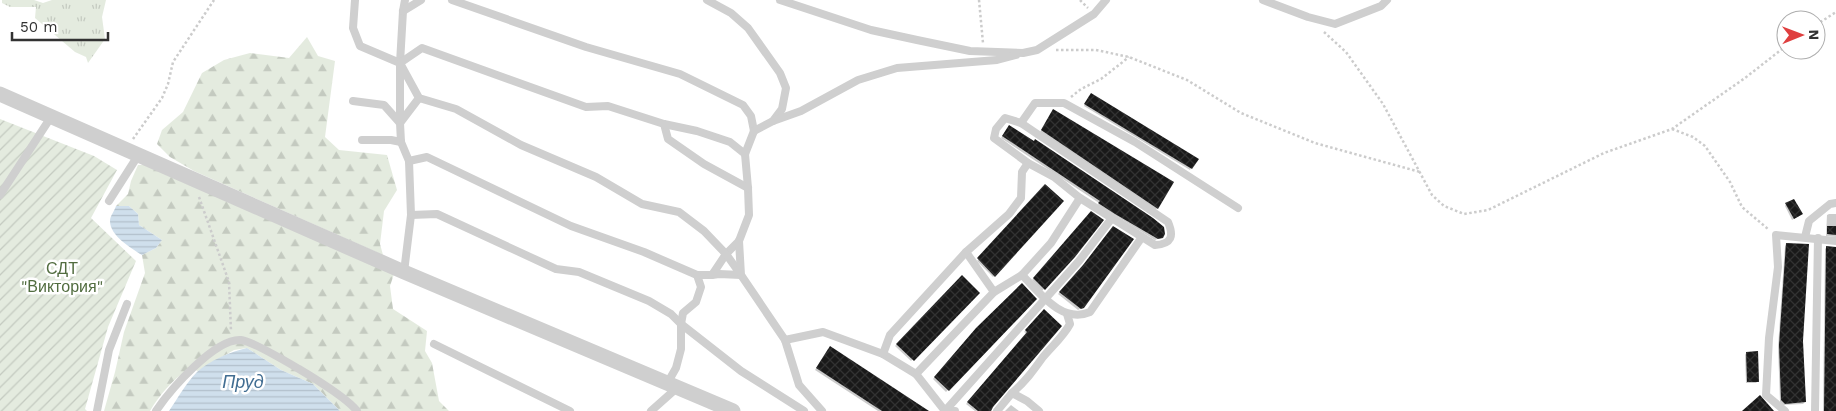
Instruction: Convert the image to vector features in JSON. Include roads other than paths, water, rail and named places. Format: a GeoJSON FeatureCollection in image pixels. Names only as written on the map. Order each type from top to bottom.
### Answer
{"type":"FeatureCollection","features":[{"type":"Feature","properties":{"kind":"street"},"geometry":{"type":"LineString","coordinates":[[0,94],[404,272],[733,411]]}},
{"type":"Feature","properties":{"kind":"lane"},"geometry":{"type":"LineString","coordinates":[[355,0],[353,28],[360,46],[400,63],[418,98],[456,109],[521,146],[596,177],[642,204],[679,212],[704,231],[726,254],[785,340],[798,385],[822,411]]}},
{"type":"Feature","properties":{"kind":"lane"},"geometry":{"type":"LineString","coordinates":[[404,272],[411,215],[409,161],[401,142],[400,123],[400,63],[405,0]]}},
{"type":"Feature","properties":{"kind":"lane"},"geometry":{"type":"LineString","coordinates":[[403,11],[421,0]]}},
{"type":"Feature","properties":{"kind":"lane"},"geometry":{"type":"LineString","coordinates":[[452,0],[586,47],[680,74],[743,105],[751,116],[754,131],[745,154],[749,215],[738,241],[726,254],[712,275]]}},
{"type":"Feature","properties":{"kind":"lane"},"geometry":{"type":"LineString","coordinates":[[707,0],[731,13],[748,28],[780,73],[786,88],[782,108],[773,121]]}},
{"type":"Feature","properties":{"kind":"lane"},"geometry":{"type":"LineString","coordinates":[[780,0],[871,30],[970,51],[1023,53]]}},
{"type":"Feature","properties":{"kind":"lane"},"geometry":{"type":"LineString","coordinates":[[754,131],[773,121],[801,111],[858,80],[897,68],[996,60],[1037,50],[1094,14],[1106,0]]}},
{"type":"Feature","properties":{"kind":"lane"},"geometry":{"type":"LineString","coordinates":[[1263,0],[1308,17],[1335,24],[1381,6],[1387,0]]}},
{"type":"Feature","properties":{"kind":"lane"},"geometry":{"type":"LineString","coordinates":[[400,63],[422,48],[586,108],[608,106],[664,124],[697,131],[730,142],[745,154]]}},
{"type":"Feature","properties":{"kind":"lane"},"geometry":{"type":"LineString","coordinates":[[400,123],[418,98]]}},
{"type":"Feature","properties":{"kind":"lane"},"geometry":{"type":"LineString","coordinates":[[353,102],[384,105],[400,123]]}},
{"type":"Feature","properties":{"kind":"lane"},"geometry":{"type":"LineString","coordinates":[[1021,122],[1035,103],[1064,103],[1135,142],[1238,208]]}},
{"type":"Feature","properties":{"kind":"lane"},"geometry":{"type":"LineString","coordinates":[[0,194],[51,117]]}},
{"type":"Feature","properties":{"kind":"lane"},"geometry":{"type":"LineString","coordinates":[[1005,118],[1021,122],[1168,222],[1172,231],[1170,240],[1164,244],[1155,245],[1080,198],[1054,177],[1028,163],[994,138],[996,129],[1005,118]]}},
{"type":"Feature","properties":{"kind":"lane"},"geometry":{"type":"LineString","coordinates":[[664,124],[668,139],[704,164],[748,188]]}},
{"type":"Feature","properties":{"kind":"lane"},"geometry":{"type":"LineString","coordinates":[[362,140],[401,142]]}},
{"type":"Feature","properties":{"kind":"lane"},"geometry":{"type":"LineString","coordinates":[[109,201],[133,151]]}},
{"type":"Feature","properties":{"kind":"lane"},"geometry":{"type":"LineString","coordinates":[[409,161],[427,157],[571,226],[644,252],[697,275],[741,276]]}},
{"type":"Feature","properties":{"kind":"lane"},"geometry":{"type":"LineString","coordinates":[[883,354],[890,335],[966,252],[1009,214],[1021,198],[1022,172],[1028,163]]}},
{"type":"Feature","properties":{"kind":"lane"},"geometry":{"type":"LineString","coordinates":[[916,374],[994,292],[1022,275],[1051,243],[1080,198]]}},
{"type":"Feature","properties":{"kind":"lane"},"geometry":{"type":"LineString","coordinates":[[1805,237],[1809,221],[1830,204],[1836,204]]}},
{"type":"Feature","properties":{"kind":"lane"},"geometry":{"type":"LineString","coordinates":[[411,215],[437,214],[556,269],[579,272],[649,301],[671,314],[741,371],[804,411]]}},
{"type":"Feature","properties":{"kind":"lane"},"geometry":{"type":"LineString","coordinates":[[945,411],[1079,262],[1112,218]]}},
{"type":"Feature","properties":{"kind":"lane"},"geometry":{"type":"LineString","coordinates":[[1785,411],[1766,395],[1769,338],[1778,267],[1776,235],[1818,238],[1836,242]]}},
{"type":"Feature","properties":{"kind":"lane"},"geometry":{"type":"LineString","coordinates":[[1022,275],[1051,305],[1067,314],[1081,315],[1090,312],[1142,237]]}},
{"type":"Feature","properties":{"kind":"lane"},"geometry":{"type":"LineString","coordinates":[[1815,411],[1818,238]]}},
{"type":"Feature","properties":{"kind":"lane"},"geometry":{"type":"LineString","coordinates":[[738,241],[741,276]]}},
{"type":"Feature","properties":{"kind":"lane"},"geometry":{"type":"LineString","coordinates":[[966,252],[994,292]]}},
{"type":"Feature","properties":{"kind":"lane"},"geometry":{"type":"LineString","coordinates":[[651,411],[673,385],[682,349],[681,324],[683,313],[696,302],[701,287],[697,275]]}},
{"type":"Feature","properties":{"kind":"lane"},"geometry":{"type":"LineString","coordinates":[[97,411],[109,350],[128,304]]}},
{"type":"Feature","properties":{"kind":"lane"},"geometry":{"type":"LineString","coordinates":[[997,411],[1012,393],[1027,380],[1043,357],[1066,332],[1070,324],[1067,314]]}},
{"type":"Feature","properties":{"kind":"lane"},"geometry":{"type":"LineString","coordinates":[[785,340],[823,332],[883,354],[916,374],[945,411]]}},
{"type":"Feature","properties":{"kind":"lane"},"geometry":{"type":"LineString","coordinates":[[156,411],[167,394],[218,346],[231,340],[243,340],[272,354],[312,377],[357,411]]}},
{"type":"Feature","properties":{"kind":"lane"},"geometry":{"type":"LineString","coordinates":[[434,344],[570,411]]}},
{"type":"Feature","properties":{"kind":"lane"},"geometry":{"type":"LineString","coordinates":[[1012,393],[1039,411]]}},
{"type":"Feature","properties":{"kind":"lane"},"geometry":{"type":"LineString","coordinates":[[945,411],[955,411]]}},
{"type":"Feature","properties":{"kind":"water"},"geometry":{"type":"Polygon","coordinates":[[[116,206],[129,206],[138,214],[139,225],[162,240],[156,248],[142,255],[117,237],[113,232],[110,221],[116,206]]]}},
{"type":"Feature","properties":{"kind":"water","name":"Пруд"},"geometry":{"type":"Polygon","coordinates":[[[247,348],[281,370],[313,384],[340,411],[169,411],[197,372],[221,357],[247,348]]]}},
{"type":"Feature","properties":{"kind":"park label","name":"СДТ \"Виктория\""},"geometry":{"type":"Point","coordinates":[62,277]}}]}
